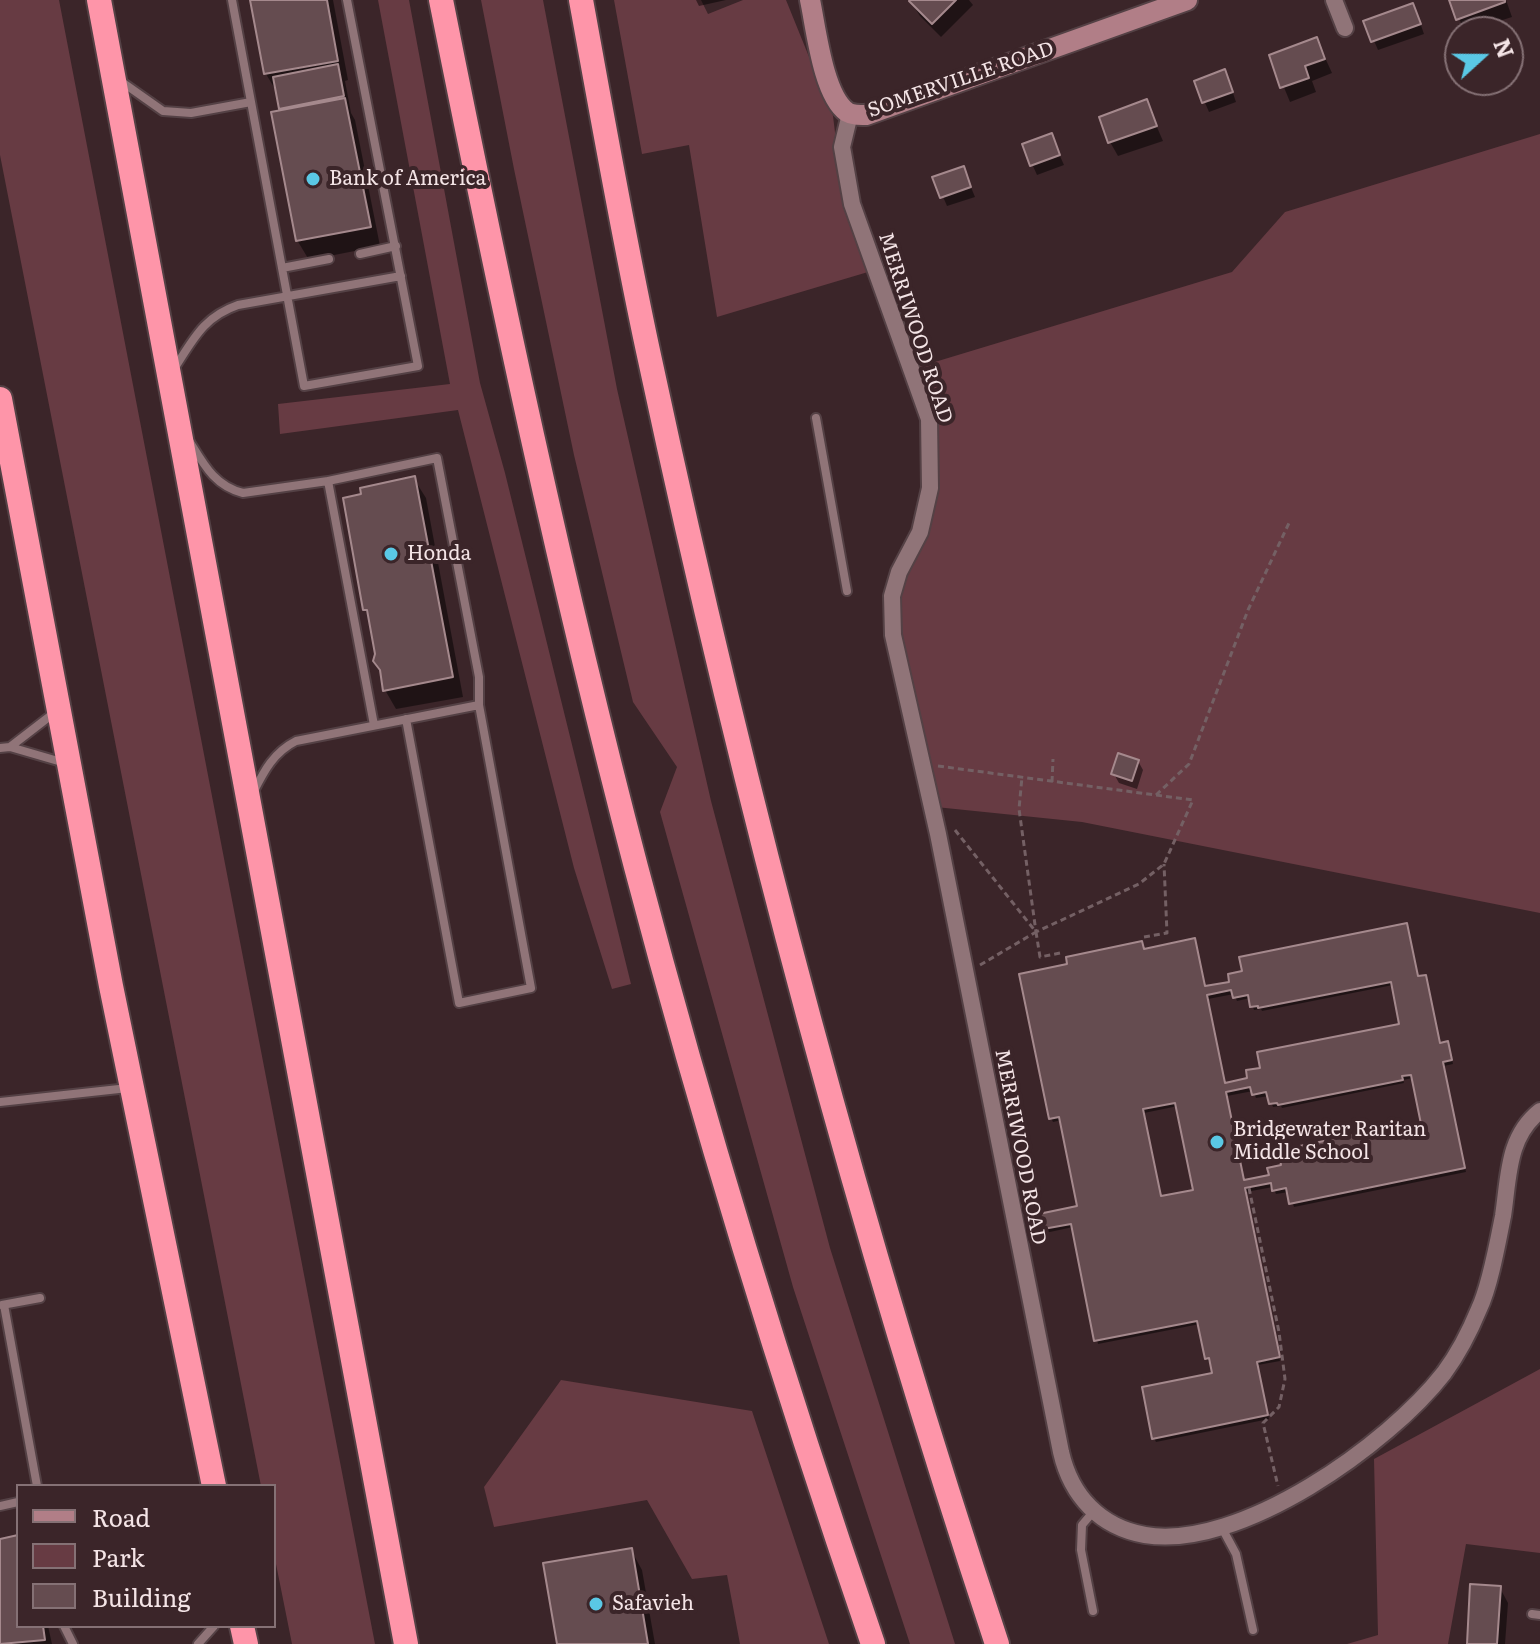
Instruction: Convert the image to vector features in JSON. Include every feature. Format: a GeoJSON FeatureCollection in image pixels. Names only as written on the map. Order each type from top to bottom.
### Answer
{"type":"FeatureCollection","features":[{"type":"Feature","properties":{"kind":"highway"},"geometry":{"type":"LineString","coordinates":[[99,0],[406,1644]]}},
{"type":"Feature","properties":{"kind":"highway"},"geometry":{"type":"LineString","coordinates":[[441,0],[575,626],[635,865],[708,1126],[802,1438],[873,1644]]}},
{"type":"Feature","properties":{"kind":"highway"},"geometry":{"type":"LineString","coordinates":[[581,0],[648,355],[699,583],[759,825],[866,1226],[997,1644]]}},
{"type":"Feature","properties":{"kind":"highway"},"geometry":{"type":"LineString","coordinates":[[0,399],[106,958],[214,1484]]}},
{"type":"Feature","properties":{"kind":"street","name":"SOMERVILLE ROAD"},"geometry":{"type":"LineString","coordinates":[[810,0],[827,79],[838,103],[850,114],[866,115],[1187,0]]}},
{"type":"Feature","properties":{"kind":"street"},"geometry":{"type":"LineString","coordinates":[[1334,0],[1345,28]]}},
{"type":"Feature","properties":{"kind":"street","name":"MERRIWOOD ROAD"},"geometry":{"type":"LineString","coordinates":[[850,114],[842,147],[852,204],[929,419],[930,488],[920,532],[899,572],[892,596],[893,635],[922,764],[1065,1472],[1078,1495],[1093,1512],[1127,1531],[1174,1536],[1221,1527],[1282,1502],[1361,1452],[1388,1430],[1442,1375],[1456,1355],[1480,1307],[1503,1217],[1517,1138],[1526,1123],[1540,1111]]}},
{"type":"Feature","properties":{"kind":"lane"},"geometry":{"type":"LineString","coordinates":[[232,0],[304,386],[418,366],[347,0]]}},
{"type":"Feature","properties":{"kind":"lane"},"geometry":{"type":"LineString","coordinates":[[112,74],[163,111],[191,113],[251,102]]}},
{"type":"Feature","properties":{"kind":"lane"},"geometry":{"type":"LineString","coordinates":[[360,254],[396,246]]}},
{"type":"Feature","properties":{"kind":"lane"},"geometry":{"type":"LineString","coordinates":[[282,268],[329,259]]}},
{"type":"Feature","properties":{"kind":"lane"},"geometry":{"type":"LineString","coordinates":[[168,378],[192,341],[214,316],[238,305],[401,276]]}},
{"type":"Feature","properties":{"kind":"lane"},"geometry":{"type":"LineString","coordinates":[[816,418],[847,591]]}},
{"type":"Feature","properties":{"kind":"lane"},"geometry":{"type":"LineString","coordinates":[[177,421],[209,473],[230,490],[243,493],[328,481],[437,458],[479,677],[479,705],[531,988],[459,1003],[406,719]]}},
{"type":"Feature","properties":{"kind":"lane"},"geometry":{"type":"LineString","coordinates":[[328,481],[374,725]]}},
{"type":"Feature","properties":{"kind":"lane"},"geometry":{"type":"LineString","coordinates":[[248,803],[266,767],[286,746],[296,741],[479,705]]}},
{"type":"Feature","properties":{"kind":"lane"},"geometry":{"type":"LineString","coordinates":[[10,747],[60,708]]}},
{"type":"Feature","properties":{"kind":"lane"},"geometry":{"type":"LineString","coordinates":[[0,748],[10,747],[71,764]]}},
{"type":"Feature","properties":{"kind":"lane"},"geometry":{"type":"LineString","coordinates":[[0,1102],[133,1087]]}},
{"type":"Feature","properties":{"kind":"lane"},"geometry":{"type":"LineString","coordinates":[[37,1484],[2,1305],[40,1298]]}},
{"type":"Feature","properties":{"kind":"lane"},"geometry":{"type":"LineString","coordinates":[[1093,1512],[1082,1525],[1081,1550],[1093,1611]]}},
{"type":"Feature","properties":{"kind":"lane"},"geometry":{"type":"LineString","coordinates":[[1221,1527],[1236,1554],[1253,1630]]}},
{"type":"Feature","properties":{"kind":"lane"},"geometry":{"type":"LineString","coordinates":[[198,1644],[212,1628]]}},
{"type":"Feature","properties":{"kind":"path"},"geometry":{"type":"LineString","coordinates":[[1156,795],[1189,764],[1248,610],[1289,523]]}},
{"type":"Feature","properties":{"kind":"path"},"geometry":{"type":"LineString","coordinates":[[1052,782],[1053,759]]}},
{"type":"Feature","properties":{"kind":"path"},"geometry":{"type":"LineString","coordinates":[[922,764],[1193,800],[1164,864],[1167,933],[1144,937]]}},
{"type":"Feature","properties":{"kind":"path"},"geometry":{"type":"LineString","coordinates":[[1022,777],[1019,809],[1040,957],[1060,953]]}},
{"type":"Feature","properties":{"kind":"path"},"geometry":{"type":"LineString","coordinates":[[951,836],[948,822],[1036,932]]}},
{"type":"Feature","properties":{"kind":"path"},"geometry":{"type":"LineString","coordinates":[[978,966],[1036,932],[1139,884],[1164,864]]}},
{"type":"Feature","properties":{"kind":"path"},"geometry":{"type":"LineString","coordinates":[[1249,1188],[1279,1332],[1285,1379],[1279,1407],[1263,1423],[1278,1486],[1268,1492]]}},
{"type":"Feature","properties":{"kind":"green space"},"geometry":{"type":"Polygon","coordinates":[[[0,0],[59,0],[375,1644],[292,1644],[276,1564],[276,1484],[261,1484],[0,155],[0,0]]]}},
{"type":"Feature","properties":{"kind":"green space"},"geometry":{"type":"Polygon","coordinates":[[[378,0],[409,0],[480,383],[631,984],[612,989],[574,868],[458,410],[280,434],[278,404],[450,384],[378,0]]]}},
{"type":"Feature","properties":{"kind":"green space"},"geometry":{"type":"Polygon","coordinates":[[[481,0],[543,0],[617,389],[711,801],[830,1248],[955,1644],[910,1644],[793,1287],[660,812],[677,767],[633,702],[574,455],[481,0]]]}},
{"type":"Feature","properties":{"kind":"green space"},"geometry":{"type":"Polygon","coordinates":[[[614,0],[701,0],[708,14],[743,0],[786,0],[833,116],[844,206],[868,272],[717,317],[689,145],[642,154],[614,0]]]}},
{"type":"Feature","properties":{"kind":"green space"},"geometry":{"type":"Polygon","coordinates":[[[1540,134],[1540,913],[1082,822],[926,806],[890,611],[934,463],[915,368],[1232,272],[1285,212],[1540,134]]]}},
{"type":"Feature","properties":{"kind":"green space"},"geometry":{"type":"Polygon","coordinates":[[[1540,1369],[1540,1553],[1466,1544],[1448,1644],[1347,1644],[1378,1635],[1374,1459],[1540,1369]]]}},
{"type":"Feature","properties":{"kind":"green space"},"geometry":{"type":"Polygon","coordinates":[[[561,1380],[752,1411],[829,1644],[740,1644],[727,1575],[692,1579],[647,1500],[494,1527],[484,1487],[561,1380]]]}},
{"type":"Feature","properties":{"kind":"building"},"geometry":{"type":"Polygon","coordinates":[[[250,0],[327,0],[338,61],[264,74],[250,0]]]}},
{"type":"Feature","properties":{"kind":"building"},"geometry":{"type":"Polygon","coordinates":[[[910,0],[956,0],[932,24],[910,0]]]}},
{"type":"Feature","properties":{"kind":"building"},"geometry":{"type":"Polygon","coordinates":[[[1449,0],[1505,0],[1467,16],[1455,16],[1449,0]]]}},
{"type":"Feature","properties":{"kind":"building"},"geometry":{"type":"Polygon","coordinates":[[[1413,3],[1421,24],[1371,42],[1363,21],[1413,3]]]}},
{"type":"Feature","properties":{"kind":"building"},"geometry":{"type":"Polygon","coordinates":[[[1317,37],[1325,59],[1305,66],[1309,78],[1280,88],[1269,55],[1317,37]]]}},
{"type":"Feature","properties":{"kind":"building"},"geometry":{"type":"Polygon","coordinates":[[[338,64],[344,96],[279,109],[273,77],[338,64]]]}},
{"type":"Feature","properties":{"kind":"building"},"geometry":{"type":"Polygon","coordinates":[[[1225,69],[1233,92],[1202,103],[1194,81],[1225,69]]]}},
{"type":"Feature","properties":{"kind":"building"},"geometry":{"type":"Polygon","coordinates":[[[345,98],[371,227],[296,241],[271,112],[345,98]]]}},
{"type":"Feature","properties":{"kind":"building"},"geometry":{"type":"Polygon","coordinates":[[[1147,99],[1157,126],[1108,143],[1099,117],[1147,99]]]}},
{"type":"Feature","properties":{"kind":"building"},"geometry":{"type":"Polygon","coordinates":[[[1052,133],[1060,155],[1030,166],[1022,144],[1052,133]]]}},
{"type":"Feature","properties":{"kind":"building"},"geometry":{"type":"Polygon","coordinates":[[[964,166],[971,187],[940,198],[932,177],[964,166]]]}},
{"type":"Feature","properties":{"kind":"building","name":"Honda"},"geometry":{"type":"Polygon","coordinates":[[[415,476],[453,677],[383,691],[380,670],[373,661],[375,654],[367,610],[363,610],[343,498],[361,494],[360,488],[415,476]]]}},
{"type":"Feature","properties":{"kind":"building"},"geometry":{"type":"Polygon","coordinates":[[[1118,753],[1139,760],[1132,781],[1111,774],[1118,753]]]}},
{"type":"Feature","properties":{"kind":"building"},"geometry":{"type":"Polygon","coordinates":[[[1407,923],[1418,976],[1426,975],[1440,1043],[1448,1041],[1452,1060],[1443,1062],[1465,1168],[1289,1204],[1286,1188],[1272,1191],[1271,1183],[1245,1188],[1280,1357],[1257,1362],[1268,1415],[1152,1439],[1142,1387],[1212,1373],[1209,1358],[1205,1359],[1197,1321],[1094,1341],[1071,1224],[1032,1231],[1029,1216],[1077,1206],[1059,1117],[1049,1119],[1019,974],[1067,964],[1066,957],[1142,941],[1144,949],[1195,938],[1205,986],[1229,982],[1228,974],[1242,971],[1239,957],[1407,923]],[[1391,982],[1258,1008],[1250,1007],[1248,995],[1233,998],[1231,990],[1207,995],[1225,1083],[1247,1078],[1246,1070],[1260,1068],[1257,1052],[1399,1024],[1391,982]],[[1411,1075],[1402,1076],[1403,1080],[1278,1105],[1269,1104],[1266,1092],[1252,1095],[1250,1087],[1226,1092],[1244,1180],[1269,1175],[1267,1168],[1281,1165],[1279,1153],[1286,1152],[1285,1149],[1412,1123],[1421,1124],[1411,1075]],[[1175,1103],[1143,1109],[1161,1196],[1193,1190],[1175,1103]]]}},
{"type":"Feature","properties":{"kind":"building"},"geometry":{"type":"Polygon","coordinates":[[[16,1535],[16,1628],[43,1628],[45,1640],[0,1644],[0,1539],[16,1535]]]}},
{"type":"Feature","properties":{"kind":"building","name":"Safavieh"},"geometry":{"type":"Polygon","coordinates":[[[632,1548],[648,1644],[557,1644],[543,1563],[632,1548]]]}},
{"type":"Feature","properties":{"kind":"building"},"geometry":{"type":"Polygon","coordinates":[[[1470,1584],[1501,1586],[1497,1644],[1467,1644],[1470,1584]]]}},
{"type":"Feature","properties":{"kind":"place","name":"Bank of America"},"geometry":{"type":"Point","coordinates":[313,179]}},
{"type":"Feature","properties":{"kind":"place","name":"Honda"},"geometry":{"type":"Point","coordinates":[391,554]}},
{"type":"Feature","properties":{"kind":"place","name":"Bridgewater Raritan Middle School"},"geometry":{"type":"Point","coordinates":[1217,1142]}},
{"type":"Feature","properties":{"kind":"place","name":"Safavieh"},"geometry":{"type":"Point","coordinates":[596,1604]}}]}
